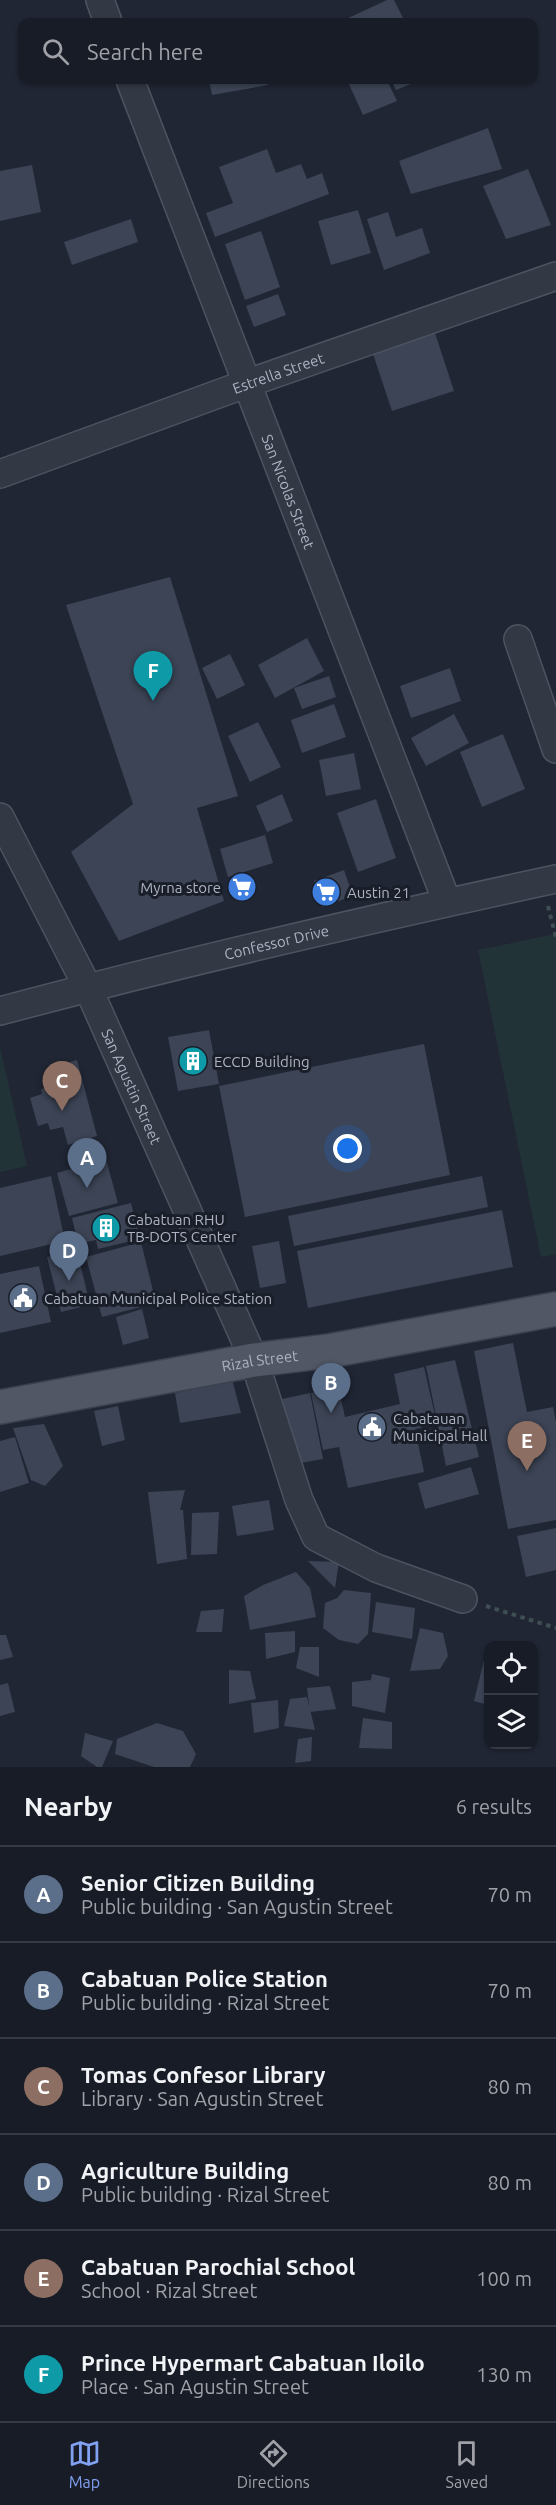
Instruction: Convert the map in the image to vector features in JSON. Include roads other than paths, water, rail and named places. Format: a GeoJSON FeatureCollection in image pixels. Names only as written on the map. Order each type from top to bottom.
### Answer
{"type":"FeatureCollection","features":[{"type":"Feature","properties":{"kind":"main road","name":"Rizal Street"},"geometry":{"type":"LineString","coordinates":[[0,1407],[254,1360],[329,1351],[556,1309]]}},
{"type":"Feature","properties":{"kind":"street"},"geometry":{"type":"LineString","coordinates":[[100,0],[107,18]]}},
{"type":"Feature","properties":{"kind":"street","name":"San Nicolas Street"},"geometry":{"type":"LineString","coordinates":[[132,84],[447,902]]}},
{"type":"Feature","properties":{"kind":"street","name":"Estrella Street"},"geometry":{"type":"LineString","coordinates":[[0,474],[248,383],[556,276]]}},
{"type":"Feature","properties":{"kind":"street"},"geometry":{"type":"LineString","coordinates":[[518,639],[556,749]]}},
{"type":"Feature","properties":{"kind":"street","name":"San Agustin Street"},"geometry":{"type":"LineString","coordinates":[[0,818],[88,988],[254,1360],[299,1500],[316,1536],[376,1568],[463,1599]]}},
{"type":"Feature","properties":{"kind":"street","name":"Confessor Drive"},"geometry":{"type":"LineString","coordinates":[[0,1011],[447,902],[549,881]]}},
{"type":"Feature","properties":{"kind":"place","name":"Prince Hypermart Cabatuan Iloilo"},"geometry":{"type":"Point","coordinates":[153,701]}},
{"type":"Feature","properties":{"kind":"place","name":"Myrna store"},"geometry":{"type":"Point","coordinates":[242,887]}},
{"type":"Feature","properties":{"kind":"place","name":"Austin 21"},"geometry":{"type":"Point","coordinates":[326,892]}},
{"type":"Feature","properties":{"kind":"place","name":"ECCD Building"},"geometry":{"type":"Point","coordinates":[193,1061]}},
{"type":"Feature","properties":{"kind":"place","name":"Tomas Confesor Library"},"geometry":{"type":"Point","coordinates":[62,1111]}},
{"type":"Feature","properties":{"kind":"place","name":"Senior Citizen Building"},"geometry":{"type":"Point","coordinates":[87,1188]}},
{"type":"Feature","properties":{"kind":"place","name":"Cabatuan RHU TB-DOTS Center"},"geometry":{"type":"Point","coordinates":[106,1228]}},
{"type":"Feature","properties":{"kind":"place","name":"Agriculture Building"},"geometry":{"type":"Point","coordinates":[69,1281]}},
{"type":"Feature","properties":{"kind":"place","name":"Cabatuan Municipal Police Station"},"geometry":{"type":"Point","coordinates":[23,1298]}},
{"type":"Feature","properties":{"kind":"place","name":"Cabatuan Police Station"},"geometry":{"type":"Point","coordinates":[331,1413]}},
{"type":"Feature","properties":{"kind":"place","name":"Cabatauan Municipal Hall"},"geometry":{"type":"Point","coordinates":[372,1427]}},
{"type":"Feature","properties":{"kind":"place","name":"Cabatuan Parochial School"},"geometry":{"type":"Point","coordinates":[527,1471]}}]}
